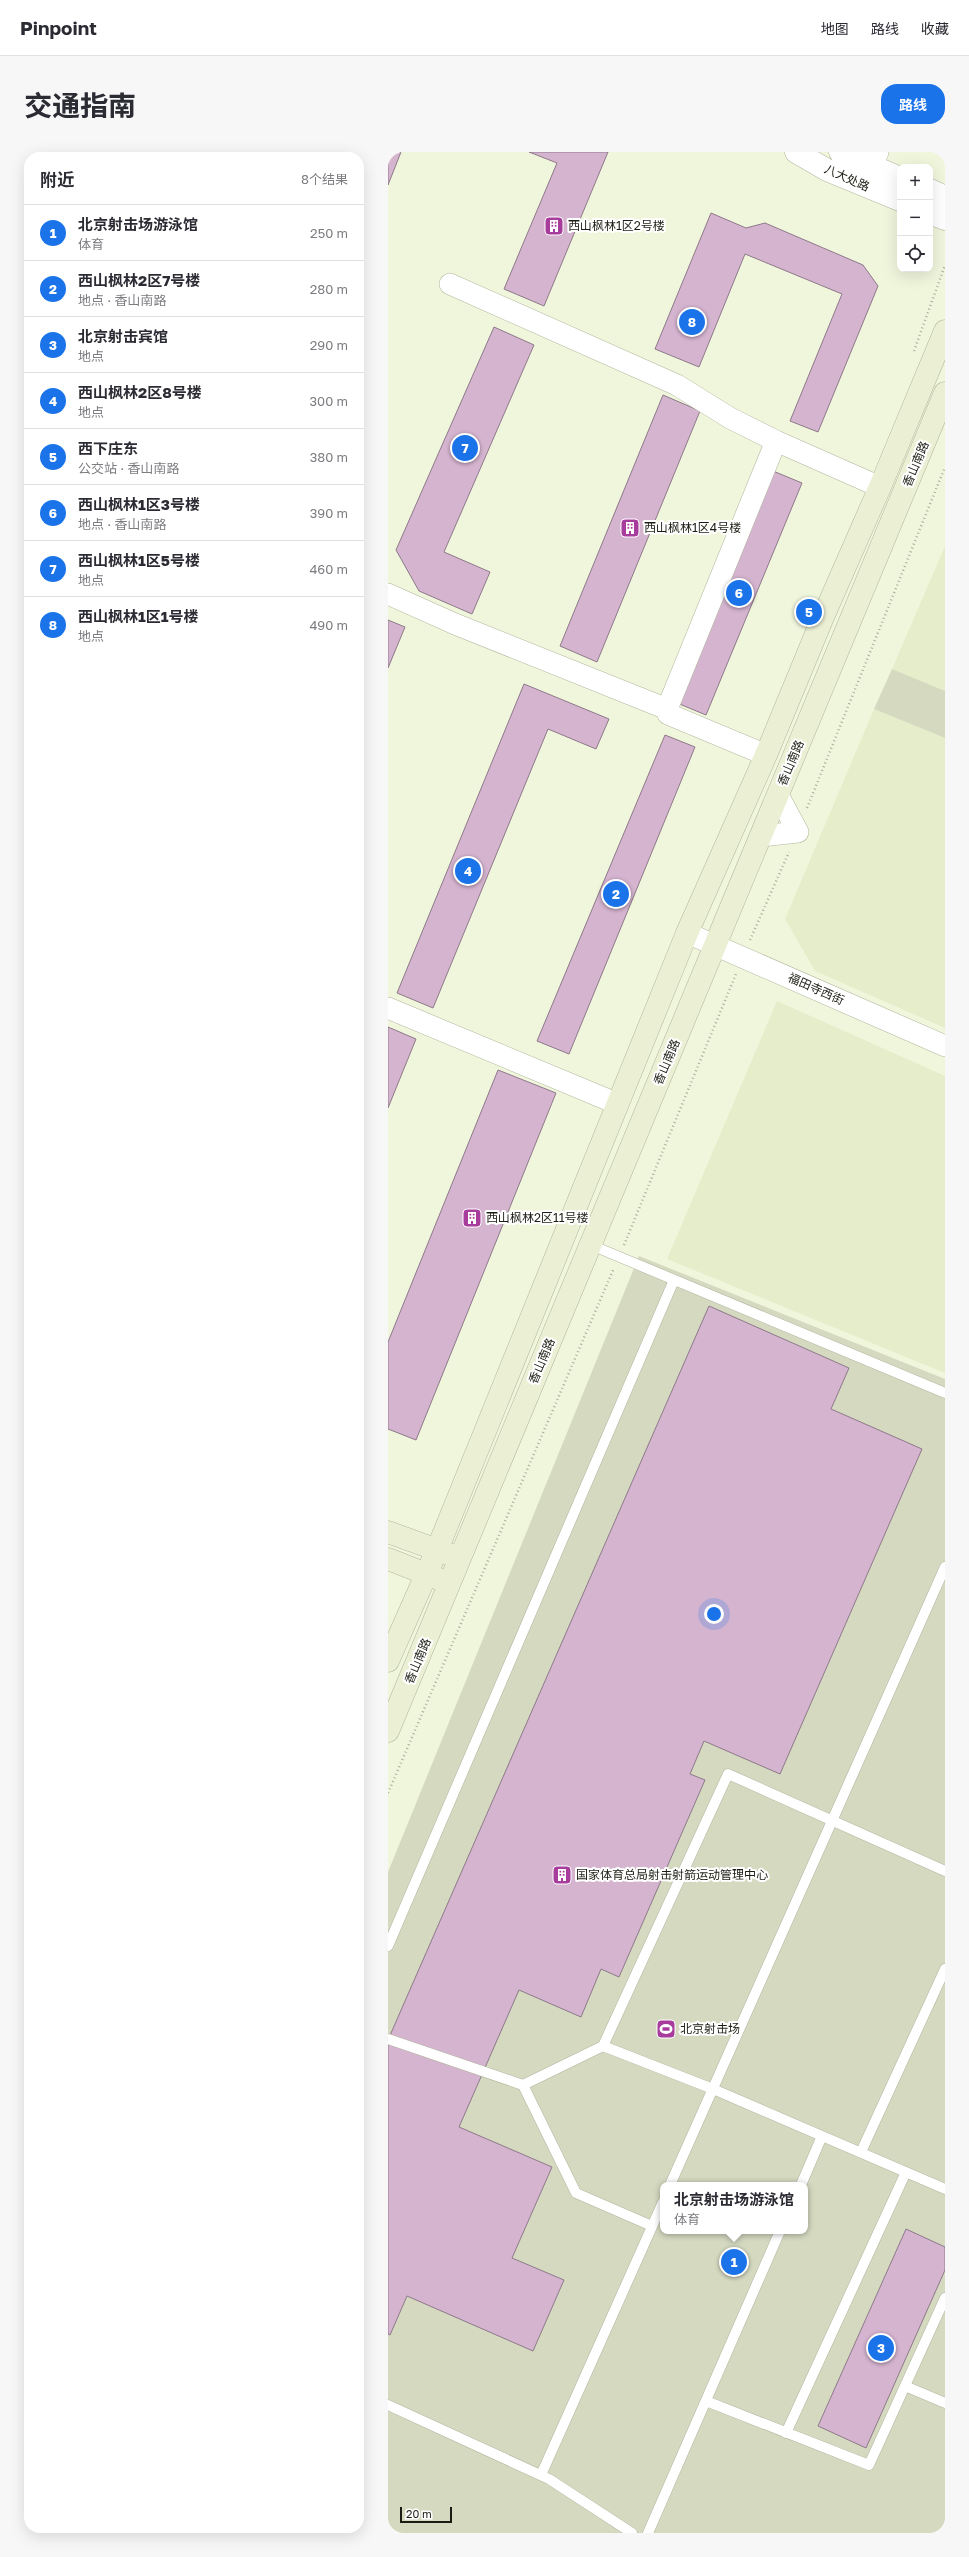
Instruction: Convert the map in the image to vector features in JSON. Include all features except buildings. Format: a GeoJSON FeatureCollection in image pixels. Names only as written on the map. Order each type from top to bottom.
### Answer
{"type":"FeatureCollection","features":[{"type":"Feature","properties":{"kind":"main road","name":"香山南路"},"geometry":{"type":"LineString","coordinates":[[388,1661],[436,1550],[688,933],[766,755],[945,331]]}},
{"type":"Feature","properties":{"kind":"main road","name":"香山南路"},"geometry":{"type":"LineString","coordinates":[[388,1731],[945,393]]}},
{"type":"Feature","properties":{"kind":"main road"},"geometry":{"type":"LineString","coordinates":[[388,1532],[460,1559]]}},
{"type":"Feature","properties":{"kind":"main road"},"geometry":{"type":"LineString","coordinates":[[388,1559],[450,1584]]}},
{"type":"Feature","properties":{"kind":"street","name":"八大处路"},"geometry":{"type":"LineString","coordinates":[[796,152],[827,170],[897,199]]}},
{"type":"Feature","properties":{"kind":"street","name":"八大处路"},"geometry":{"type":"LineString","coordinates":[[840,152],[875,159],[897,176]]}},
{"type":"Feature","properties":{"kind":"street"},"geometry":{"type":"LineString","coordinates":[[933,191],[945,197]]}},
{"type":"Feature","properties":{"kind":"street"},"geometry":{"type":"LineString","coordinates":[[933,214],[945,219]]}},
{"type":"Feature","properties":{"kind":"street"},"geometry":{"type":"LineString","coordinates":[[450,284],[677,385],[730,418],[776,441],[880,487]]}},
{"type":"Feature","properties":{"kind":"street"},"geometry":{"type":"LineString","coordinates":[[766,755],[668,714],[667,709],[776,441]]}},
{"type":"Feature","properties":{"kind":"street"},"geometry":{"type":"LineString","coordinates":[[388,594],[455,624],[667,709]]}},
{"type":"Feature","properties":{"kind":"street"},"geometry":{"type":"LineString","coordinates":[[761,836],[798,832],[778,795]]}},
{"type":"Feature","properties":{"kind":"street","name":"福田寺西街"},"geometry":{"type":"LineString","coordinates":[[688,933],[716,944],[945,1046]]}},
{"type":"Feature","properties":{"kind":"street"},"geometry":{"type":"LineString","coordinates":[[388,1008],[618,1104]]}},
{"type":"Feature","properties":{"kind":"lane"},"geometry":{"type":"LineString","coordinates":[[591,1245],[945,1393]]}},
{"type":"Feature","properties":{"kind":"lane"},"geometry":{"type":"LineString","coordinates":[[388,1946],[674,1280]]}},
{"type":"Feature","properties":{"kind":"lane"},"geometry":{"type":"LineString","coordinates":[[671,2182],[945,1567]]}},
{"type":"Feature","properties":{"kind":"lane"},"geometry":{"type":"LineString","coordinates":[[388,2039],[523,2085],[603,2046],[728,1774],[945,1871]]}},
{"type":"Feature","properties":{"kind":"lane"},"geometry":{"type":"LineString","coordinates":[[861,2152],[945,1969]]}},
{"type":"Feature","properties":{"kind":"lane"},"geometry":{"type":"LineString","coordinates":[[603,2046],[713,2089],[945,2189]]}},
{"type":"Feature","properties":{"kind":"lane"},"geometry":{"type":"LineString","coordinates":[[523,2085],[576,2193],[652,2226]]}},
{"type":"Feature","properties":{"kind":"lane"},"geometry":{"type":"LineString","coordinates":[[801,2182],[822,2136]]}},
{"type":"Feature","properties":{"kind":"lane"},"geometry":{"type":"LineString","coordinates":[[786,2433],[906,2172]]}},
{"type":"Feature","properties":{"kind":"lane"},"geometry":{"type":"LineString","coordinates":[[541,2475],[660,2209]]}},
{"type":"Feature","properties":{"kind":"lane"},"geometry":{"type":"LineString","coordinates":[[648,2533],[779,2234]]}},
{"type":"Feature","properties":{"kind":"lane"},"geometry":{"type":"LineString","coordinates":[[706,2401],[869,2465],[945,2298]]}},
{"type":"Feature","properties":{"kind":"lane"},"geometry":{"type":"LineString","coordinates":[[905,2386],[945,2403]]}},
{"type":"Feature","properties":{"kind":"lane"},"geometry":{"type":"LineString","coordinates":[[388,2405],[541,2475],[632,2533]]}},
{"type":"Feature","properties":{"kind":"path","name":"香山南路"},"geometry":{"type":"LineString","coordinates":[[388,1793],[619,1256],[743,956],[798,832],[945,467]]}},
{"type":"Feature","properties":{"kind":"shaded area"},"geometry":{"type":"Polygon","coordinates":[[[945,546],[945,691],[892,669],[945,546]]]}},
{"type":"Feature","properties":{"kind":"shaded area"},"geometry":{"type":"Polygon","coordinates":[[[892,669],[945,691],[945,738],[874,709],[892,669]]]}},
{"type":"Feature","properties":{"kind":"shaded area"},"geometry":{"type":"Polygon","coordinates":[[[874,709],[945,738],[945,1028],[815,971],[785,919],[874,709]]]}},
{"type":"Feature","properties":{"kind":"shaded area"},"geometry":{"type":"Polygon","coordinates":[[[777,1001],[945,1076],[945,1373],[667,1259],[777,1001]]]}},
{"type":"Feature","properties":{"kind":"shaded area","name":"北京射击场"},"geometry":{"type":"Polygon","coordinates":[[[639,1256],[945,1379],[945,2533],[388,2533],[388,1872],[639,1256]]]}},
{"type":"Feature","properties":{"kind":"place","name":"西山枫林1区2号楼"},"geometry":{"type":"Point","coordinates":[554,226]}},
{"type":"Feature","properties":{"kind":"place","name":"西山枫林1区1号楼"},"geometry":{"type":"Point","coordinates":[692,322]}},
{"type":"Feature","properties":{"kind":"place","name":"西山枫林1区5号楼"},"geometry":{"type":"Point","coordinates":[465,448]}},
{"type":"Feature","properties":{"kind":"place","name":"西山枫林1区4号楼"},"geometry":{"type":"Point","coordinates":[630,528]}},
{"type":"Feature","properties":{"kind":"place","name":"西山枫林1区3号楼"},"geometry":{"type":"Point","coordinates":[739,593]}},
{"type":"Feature","properties":{"kind":"place","name":"西下庄东"},"geometry":{"type":"Point","coordinates":[809,612]}},
{"type":"Feature","properties":{"kind":"place","name":"西山枫林2区8号楼"},"geometry":{"type":"Point","coordinates":[468,871]}},
{"type":"Feature","properties":{"kind":"place","name":"西山枫林2区7号楼"},"geometry":{"type":"Point","coordinates":[616,894]}},
{"type":"Feature","properties":{"kind":"place","name":"西山枫林2区11号楼"},"geometry":{"type":"Point","coordinates":[472,1218]}},
{"type":"Feature","properties":{"kind":"place","name":"国家体育总局射击射箭运动管理中心"},"geometry":{"type":"Point","coordinates":[562,1875]}},
{"type":"Feature","properties":{"kind":"place","name":"北京射击场"},"geometry":{"type":"Point","coordinates":[666,2029]}},
{"type":"Feature","properties":{"kind":"place","name":"北京射击场游泳馆"},"geometry":{"type":"Point","coordinates":[734,2262]}},
{"type":"Feature","properties":{"kind":"place","name":"北京射击宾馆"},"geometry":{"type":"Point","coordinates":[881,2348]}}]}
